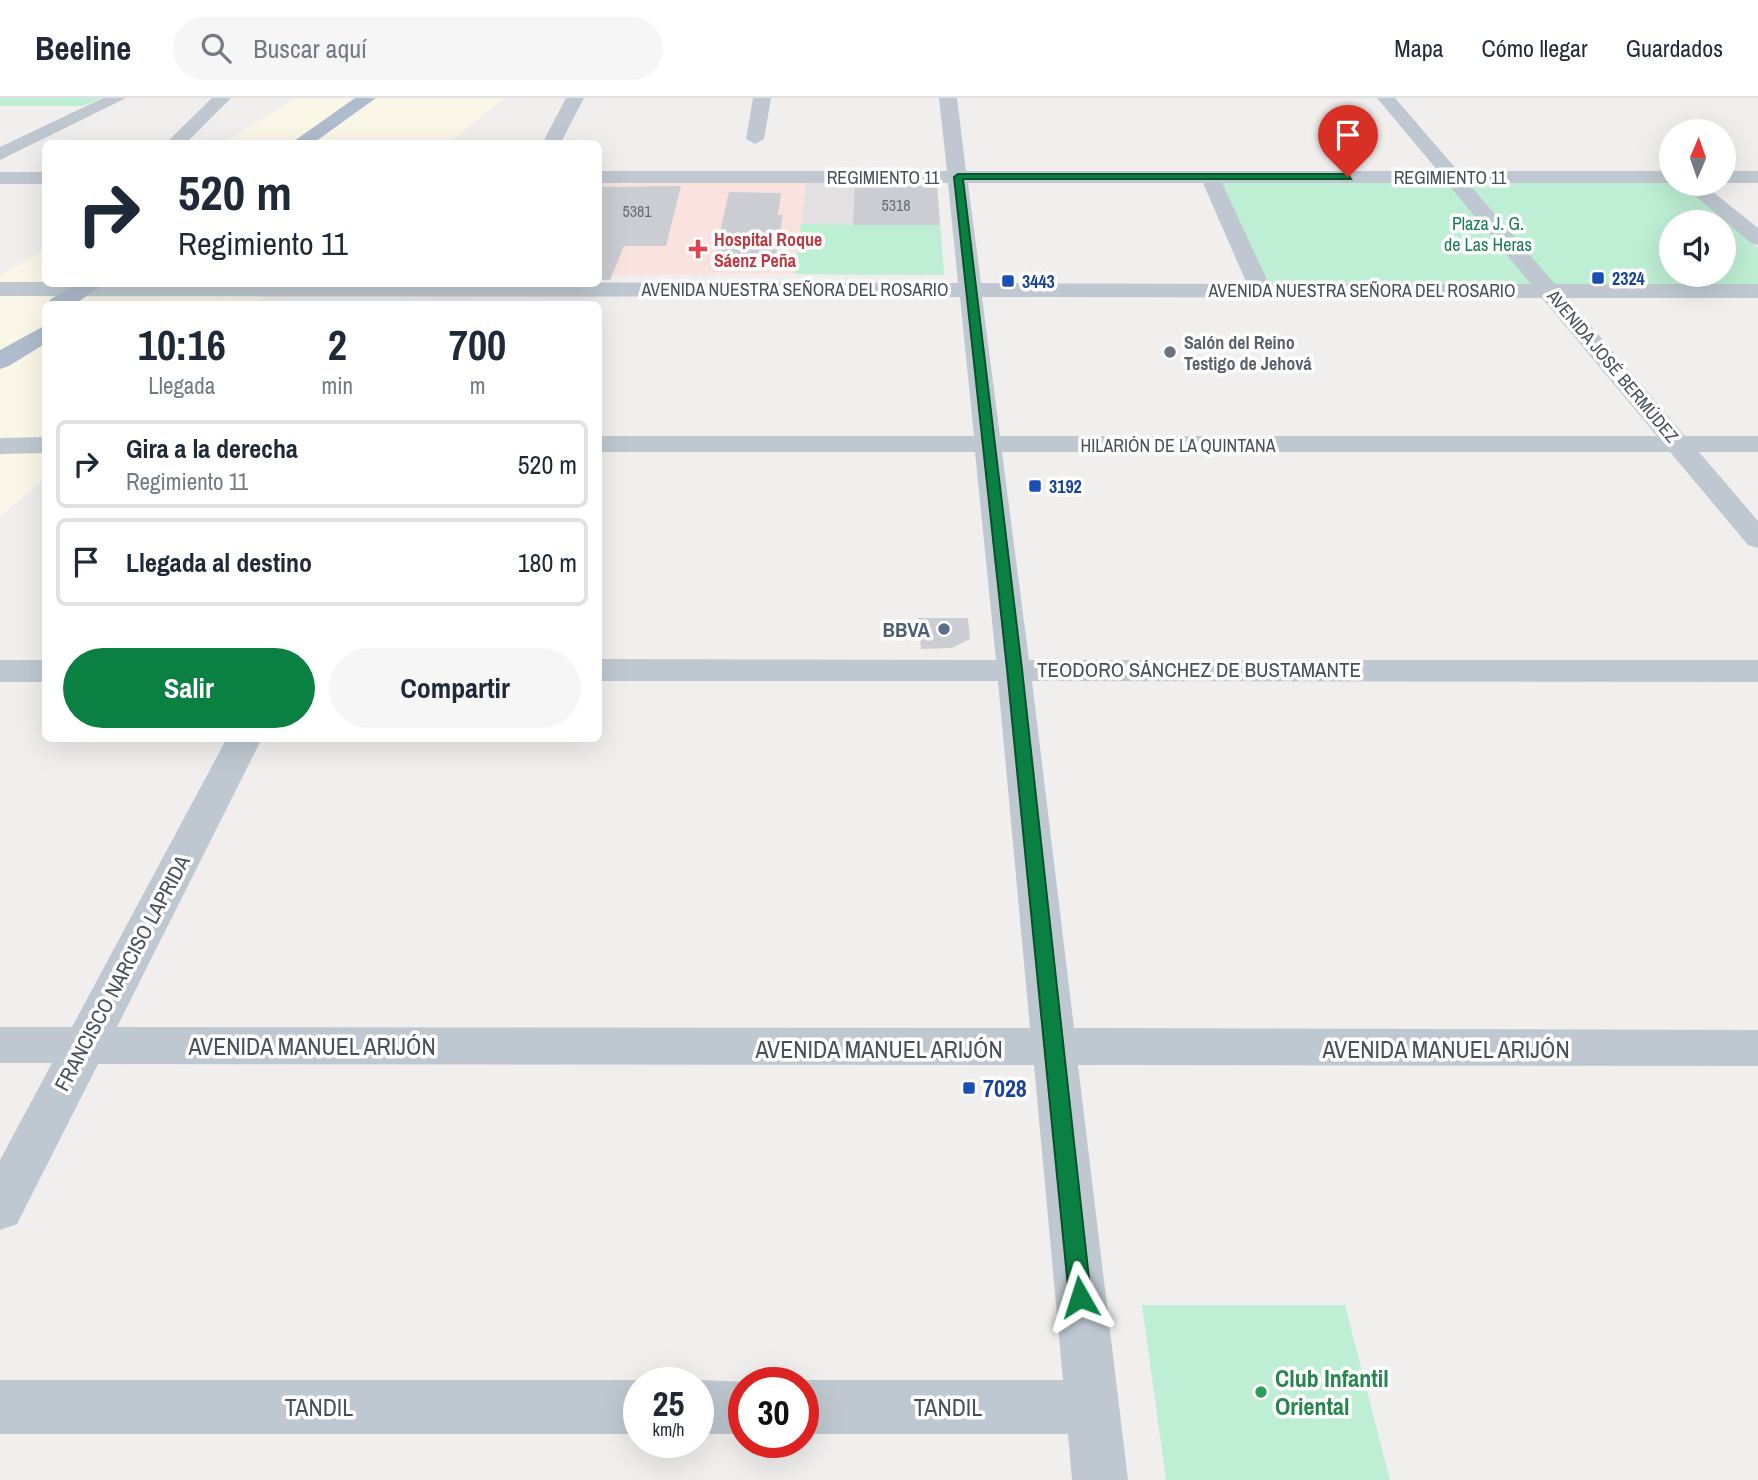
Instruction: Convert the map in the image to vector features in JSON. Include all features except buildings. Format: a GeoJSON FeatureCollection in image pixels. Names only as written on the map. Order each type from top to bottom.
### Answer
{"type":"FeatureCollection","features":[{"type":"Feature","properties":{"kind":"main road"},"geometry":{"type":"LineString","coordinates":[[305,140],[367,98]]}},
{"type":"Feature","properties":{"kind":"main road"},"geometry":{"type":"LineString","coordinates":[[329,140],[391,98]]}},
{"type":"Feature","properties":{"kind":"main road"},"geometry":{"type":"LineString","coordinates":[[68,301],[99,290]]}},
{"type":"Feature","properties":{"kind":"main road"},"geometry":{"type":"LineString","coordinates":[[0,342],[42,316]]}},
{"type":"Feature","properties":{"kind":"main road"},"geometry":{"type":"LineString","coordinates":[[0,361],[42,335]]}},
{"type":"Feature","properties":{"kind":"street"},"geometry":{"type":"LineString","coordinates":[[0,154],[117,98]]}},
{"type":"Feature","properties":{"kind":"street"},"geometry":{"type":"LineString","coordinates":[[178,140],[222,98]]}},
{"type":"Feature","properties":{"kind":"street"},"geometry":{"type":"LineString","coordinates":[[553,140],[575,98]]}},
{"type":"Feature","properties":{"kind":"street"},"geometry":{"type":"LineString","coordinates":[[755,139],[762,98]]}},
{"type":"Feature","properties":{"kind":"street"},"geometry":{"type":"LineString","coordinates":[[948,98],[1014,669],[1100,1480]]}},
{"type":"Feature","properties":{"kind":"street","name":"AVENIDA JOSÉ BERMÚDEZ"},"geometry":{"type":"LineString","coordinates":[[1385,98],[1758,539]]}},
{"type":"Feature","properties":{"kind":"street","name":"REGIMIENTO 11"},"geometry":{"type":"LineString","coordinates":[[602,177],[1659,177]]}},
{"type":"Feature","properties":{"kind":"street"},"geometry":{"type":"LineString","coordinates":[[1210,177],[1261,290]]}},
{"type":"Feature","properties":{"kind":"street"},"geometry":{"type":"LineString","coordinates":[[1736,177],[1758,177]]}},
{"type":"Feature","properties":{"kind":"street"},"geometry":{"type":"LineString","coordinates":[[0,178],[42,178]]}},
{"type":"Feature","properties":{"kind":"street"},"geometry":{"type":"LineString","coordinates":[[1706,196],[1758,239]]}},
{"type":"Feature","properties":{"kind":"street","name":"AVENIDA NUESTRA SEÑORA DEL ROSARIO"},"geometry":{"type":"LineString","coordinates":[[0,289],[480,292],[971,289],[1758,290]]}},
{"type":"Feature","properties":{"kind":"street","name":"HILARIÓN DE LA QUINTANA"},"geometry":{"type":"LineString","coordinates":[[602,444],[1758,444]]}},
{"type":"Feature","properties":{"kind":"street"},"geometry":{"type":"LineString","coordinates":[[0,446],[42,445]]}},
{"type":"Feature","properties":{"kind":"street","name":"TEODORO SÁNCHEZ DE BUSTAMANTE"},"geometry":{"type":"LineString","coordinates":[[602,670],[1758,671]]}},
{"type":"Feature","properties":{"kind":"street"},"geometry":{"type":"LineString","coordinates":[[0,671],[42,671]]}},
{"type":"Feature","properties":{"kind":"street","name":"FRANCISCO NARCISO LAPRIDA"},"geometry":{"type":"LineString","coordinates":[[0,1208],[243,742]]}},
{"type":"Feature","properties":{"kind":"street","name":"AVENIDA MANUEL ARIJÓN"},"geometry":{"type":"LineString","coordinates":[[0,1045],[1053,1049],[1758,1048]]}},
{"type":"Feature","properties":{"kind":"street","name":"TANDIL"},"geometry":{"type":"LineString","coordinates":[[0,1406],[623,1407]]}},
{"type":"Feature","properties":{"kind":"street","name":"TANDIL"},"geometry":{"type":"LineString","coordinates":[[819,1407],[1092,1407]]}},
{"type":"Feature","properties":{"kind":"shaded area"},"geometry":{"type":"Polygon","coordinates":[[[297,98],[504,98],[453,140],[228,140],[297,98]]]}},
{"type":"Feature","properties":{"kind":"shaded area","name":"Hospital Roque Sáenz Peña"},"geometry":{"type":"Polygon","coordinates":[[[602,182],[806,182],[795,274],[602,275],[602,182]]]}},
{"type":"Feature","properties":{"kind":"shaded area"},"geometry":{"type":"Polygon","coordinates":[[[806,182],[929,182],[937,185],[944,275],[795,274],[806,182]]]}},
{"type":"Feature","properties":{"kind":"shaded area"},"geometry":{"type":"Polygon","coordinates":[[[42,251],[42,287],[276,287],[259,301],[42,301],[42,481],[0,516],[0,276],[42,251]]]}},
{"type":"Feature","properties":{"kind":"green space"},"geometry":{"type":"Polygon","coordinates":[[[0,98],[101,98],[83,106],[0,106],[0,98]]]}},
{"type":"Feature","properties":{"kind":"green space","name":"Plaza J. G. de Las Heras"},"geometry":{"type":"Polygon","coordinates":[[[1218,180],[1659,181],[1659,196],[1697,196],[1713,210],[1659,210],[1659,286],[1269,285],[1218,180]]]}},
{"type":"Feature","properties":{"kind":"green space"},"geometry":{"type":"Polygon","coordinates":[[[801,224],[940,225],[944,275],[795,274],[801,224]]]}},
{"type":"Feature","properties":{"kind":"green space","name":"Plaza J. G. de Las Heras"},"geometry":{"type":"Polygon","coordinates":[[[1736,229],[1758,248],[1758,286],[1736,286],[1736,229]]]}},
{"type":"Feature","properties":{"kind":"green space","name":"Club Infantil Oriental"},"geometry":{"type":"Polygon","coordinates":[[[1142,1305],[1345,1305],[1390,1480],[1166,1480],[1142,1305]]]}},
{"type":"Feature","properties":{"kind":"place","name":"Hospital Roque Sáenz Peña"},"geometry":{"type":"Point","coordinates":[698,249]}},
{"type":"Feature","properties":{"kind":"place","name":"2324"},"geometry":{"type":"Point","coordinates":[1598,278]}},
{"type":"Feature","properties":{"kind":"place","name":"3443"},"geometry":{"type":"Point","coordinates":[1008,281]}},
{"type":"Feature","properties":{"kind":"place","name":"Salón del Reino Testigo de Jehová"},"geometry":{"type":"Point","coordinates":[1170,352]}},
{"type":"Feature","properties":{"kind":"place","name":"3192"},"geometry":{"type":"Point","coordinates":[1035,486]}},
{"type":"Feature","properties":{"kind":"place","name":"BBVA"},"geometry":{"type":"Point","coordinates":[944,629]}},
{"type":"Feature","properties":{"kind":"place","name":"7028"},"geometry":{"type":"Point","coordinates":[969,1088]}},
{"type":"Feature","properties":{"kind":"place","name":"Club Infantil Oriental"},"geometry":{"type":"Point","coordinates":[1261,1392]}},
{"type":"Feature","properties":{"kind":"route"},"geometry":{"type":"LineString","coordinates":[[1080,1297],[1014,669],[958,177],[1348,177]]}}]}
